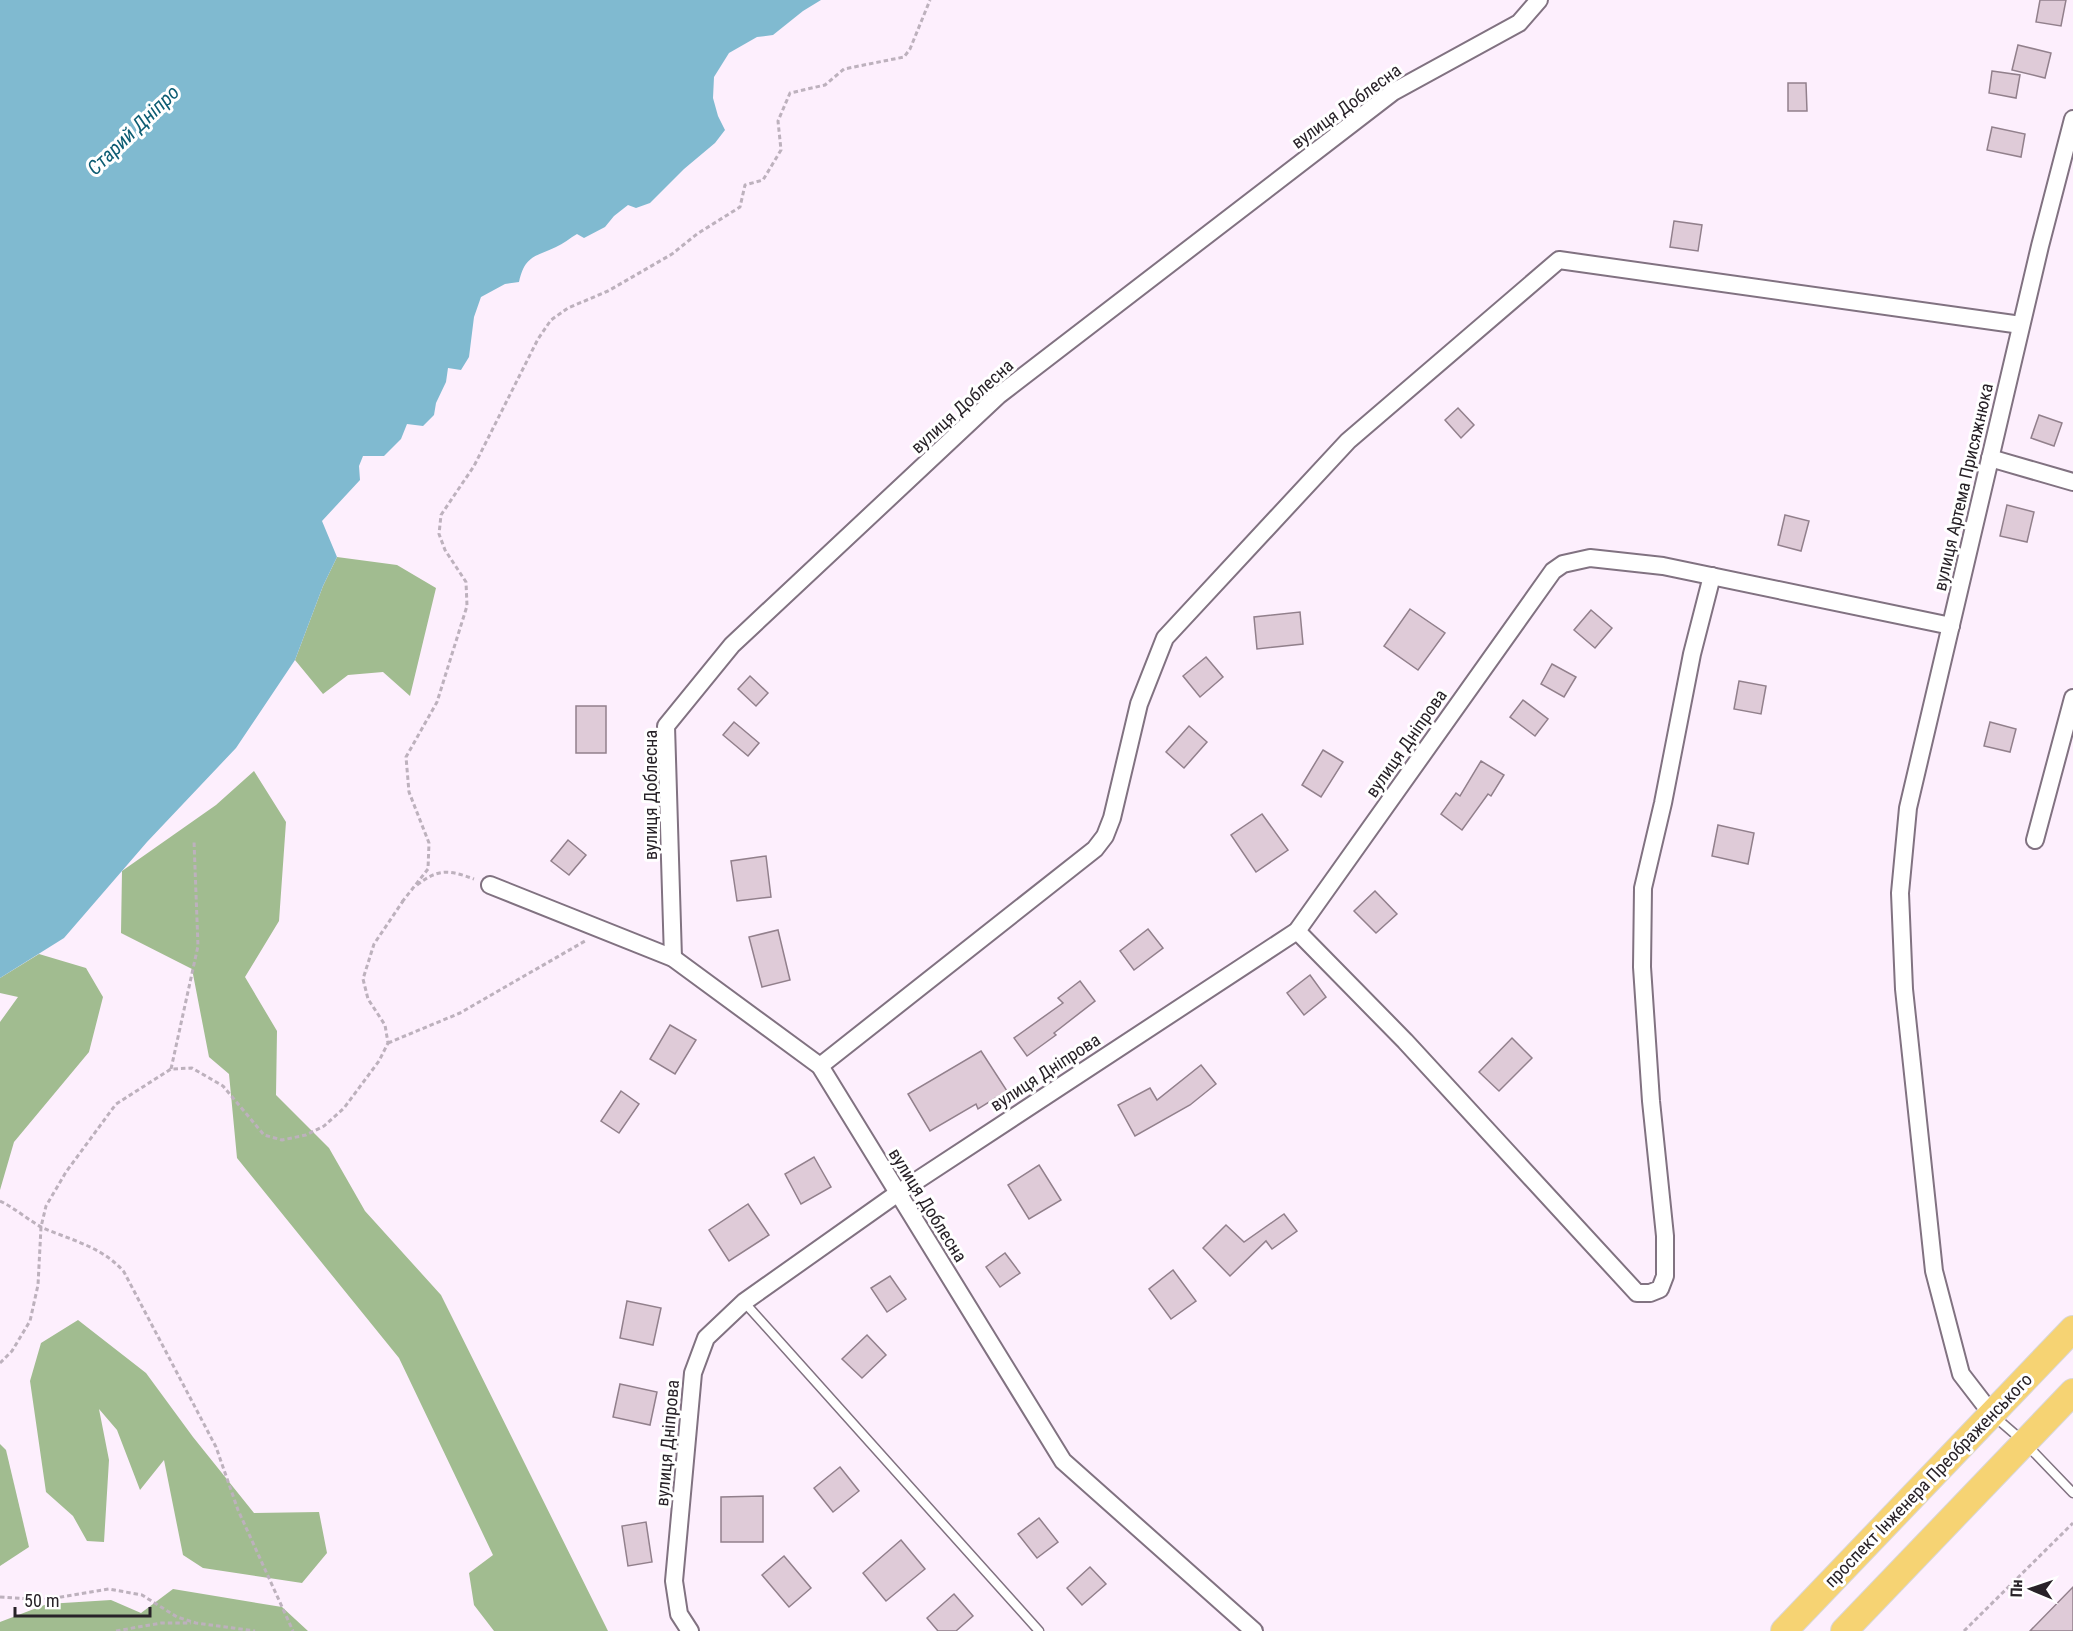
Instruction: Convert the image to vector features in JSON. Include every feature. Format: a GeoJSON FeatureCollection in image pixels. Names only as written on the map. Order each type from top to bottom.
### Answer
{"type":"FeatureCollection","features":[{"type":"Feature","properties":{"kind":"main road","name":"проспект Інженера Преображенського"},"geometry":{"type":"LineString","coordinates":[[1784,1631],[2073,1329]]}},
{"type":"Feature","properties":{"kind":"main road"},"geometry":{"type":"LineString","coordinates":[[1844,1631],[2073,1392]]}},
{"type":"Feature","properties":{"kind":"street","name":"вулиця Доблесна"},"geometry":{"type":"LineString","coordinates":[[1247,1629],[1063,1461],[820,1066],[673,958],[666,726],[732,645],[999,395],[1393,92],[1519,23],[1539,0]]}},
{"type":"Feature","properties":{"kind":"street","name":"вулиця Артема Присяжнюка"},"geometry":{"type":"LineString","coordinates":[[1991,1413],[1961,1374],[1934,1271],[1904,989],[1900,893],[1908,808],[2021,325],[2073,119]]}},
{"type":"Feature","properties":{"kind":"street"},"geometry":{"type":"LineString","coordinates":[[820,1066],[1095,849],[1105,836],[1112,818],[1139,704],[1165,638],[1348,441],[1559,260],[2021,325]]}},
{"type":"Feature","properties":{"kind":"street"},"geometry":{"type":"LineString","coordinates":[[1990,458],[2073,482]]}},
{"type":"Feature","properties":{"kind":"street","name":"вулиця Дніпрова"},"geometry":{"type":"LineString","coordinates":[[690,1631],[679,1614],[675,1581],[693,1373],[706,1338],[744,1302],[898,1193],[1297,931],[1553,571],[1563,564],[1590,558],[1663,566],[1712,576]]}},
{"type":"Feature","properties":{"kind":"street"},"geometry":{"type":"LineString","coordinates":[[1297,931],[1406,1041],[1637,1293],[1650,1293],[1660,1289],[1665,1276],[1665,1236],[1651,1101],[1644,989],[1643,888],[1663,803],[1692,654],[1712,576],[1951,626]]}},
{"type":"Feature","properties":{"kind":"street"},"geometry":{"type":"LineString","coordinates":[[2035,840],[2073,698]]}},
{"type":"Feature","properties":{"kind":"street"},"geometry":{"type":"LineString","coordinates":[[490,885],[673,958]]}},
{"type":"Feature","properties":{"kind":"lane"},"geometry":{"type":"LineString","coordinates":[[744,1302],[1039,1631]]}},
{"type":"Feature","properties":{"kind":"lane"},"geometry":{"type":"LineString","coordinates":[[1991,1413],[2024,1442],[2073,1493]]}},
{"type":"Feature","properties":{"kind":"path"},"geometry":{"type":"LineString","coordinates":[[0,1363],[12,1351],[30,1321],[38,1285],[41,1227],[46,1206],[66,1172],[116,1104],[171,1069],[192,1068],[224,1086],[264,1135],[282,1140],[306,1136],[324,1126],[344,1108],[380,1061],[388,1043],[385,1025],[368,999],[363,979],[374,944],[428,868],[429,843],[409,792],[406,757],[437,702],[467,606],[466,582],[445,550],[439,534],[441,515],[474,466],[538,339],[551,320],[568,308],[608,291],[672,254],[697,234],[740,207],[744,185],[763,180],[781,150],[778,121],[790,93],[825,85],[844,69],[904,57],[910,49],[930,0]]}},
{"type":"Feature","properties":{"kind":"path"},"geometry":{"type":"LineString","coordinates":[[171,1069],[198,946],[194,841]]}},
{"type":"Feature","properties":{"kind":"path"},"geometry":{"type":"LineString","coordinates":[[402,902],[418,884],[433,874],[452,871],[490,885]]}},
{"type":"Feature","properties":{"kind":"path"},"geometry":{"type":"LineString","coordinates":[[388,1043],[460,1013],[603,930]]}},
{"type":"Feature","properties":{"kind":"path"},"geometry":{"type":"LineString","coordinates":[[0,1201],[41,1227],[91,1247],[116,1262],[124,1272],[216,1447],[238,1510],[293,1631]]}},
{"type":"Feature","properties":{"kind":"path"},"geometry":{"type":"LineString","coordinates":[[1964,1631],[2073,1523]]}},
{"type":"Feature","properties":{"kind":"path"},"geometry":{"type":"LineString","coordinates":[[0,1597],[44,1600],[109,1589],[142,1595],[177,1617],[196,1623]]}},
{"type":"Feature","properties":{"kind":"path"},"geometry":{"type":"LineString","coordinates":[[116,1631],[161,1623],[196,1623],[255,1631]]}},
{"type":"Feature","properties":{"kind":"green space"},"geometry":{"type":"Polygon","coordinates":[[[337,557],[397,565],[436,588],[410,696],[383,672],[348,675],[323,694],[295,660],[323,586],[337,557]]]}},
{"type":"Feature","properties":{"kind":"green space"},"geometry":{"type":"Polygon","coordinates":[[[254,771],[286,822],[279,921],[245,977],[277,1031],[276,1095],[329,1148],[365,1211],[441,1295],[608,1631],[494,1631],[474,1605],[469,1573],[493,1555],[399,1358],[237,1158],[229,1074],[209,1057],[192,969],[121,933],[122,871],[216,805],[254,771]]]}},
{"type":"Feature","properties":{"kind":"green space"},"geometry":{"type":"Polygon","coordinates":[[[39,954],[86,968],[103,997],[89,1052],[14,1142],[0,1190],[0,1022],[18,997],[0,993],[0,978],[39,954]]]}},
{"type":"Feature","properties":{"kind":"green space"},"geometry":{"type":"Polygon","coordinates":[[[78,1320],[146,1373],[193,1437],[254,1513],[319,1512],[327,1553],[302,1583],[203,1568],[183,1555],[164,1460],[140,1490],[117,1430],[99,1409],[109,1460],[104,1542],[87,1541],[73,1516],[46,1492],[30,1381],[41,1343],[78,1320]]]}},
{"type":"Feature","properties":{"kind":"green space"},"geometry":{"type":"Polygon","coordinates":[[[0,1444],[6,1450],[29,1547],[0,1566],[0,1444]]]}},
{"type":"Feature","properties":{"kind":"green space"},"geometry":{"type":"Polygon","coordinates":[[[173,1589],[282,1607],[308,1631],[0,1631],[0,1622],[47,1604],[111,1600],[141,1613],[173,1589]]]}},
{"type":"Feature","properties":{"kind":"water","name":"Старий Дніпро"},"geometry":{"type":"Polygon","coordinates":[[[0,0],[821,0],[773,35],[757,37],[729,53],[714,77],[713,98],[725,130],[715,143],[684,169],[650,203],[636,208],[628,205],[605,227],[584,238],[577,234],[559,246],[532,258],[524,267],[519,282],[505,284],[481,297],[474,317],[469,357],[461,370],[448,368],[446,382],[436,403],[434,415],[423,426],[407,424],[401,439],[384,456],[363,456],[359,466],[360,480],[322,521],[337,557],[323,586],[295,660],[236,748],[147,842],[64,938],[0,978],[0,0]]]}},
{"type":"Feature","properties":{"kind":"building"},"geometry":{"type":"Polygon","coordinates":[[[2040,0],[2066,0],[2061,26],[2036,22],[2040,0]]]}},
{"type":"Feature","properties":{"kind":"building"},"geometry":{"type":"Polygon","coordinates":[[[2018,45],[2051,53],[2045,78],[2012,70],[2018,45]]]}},
{"type":"Feature","properties":{"kind":"building"},"geometry":{"type":"Polygon","coordinates":[[[1992,71],[2020,75],[2016,98],[1989,93],[1992,71]]]}},
{"type":"Feature","properties":{"kind":"building"},"geometry":{"type":"Polygon","coordinates":[[[1788,83],[1806,83],[1807,111],[1788,111],[1788,83]]]}},
{"type":"Feature","properties":{"kind":"building"},"geometry":{"type":"Polygon","coordinates":[[[1992,127],[2025,134],[2021,157],[1987,150],[1992,127]]]}},
{"type":"Feature","properties":{"kind":"building"},"geometry":{"type":"Polygon","coordinates":[[[1674,221],[1702,225],[1698,251],[1670,247],[1674,221]]]}},
{"type":"Feature","properties":{"kind":"building"},"geometry":{"type":"Polygon","coordinates":[[[1458,408],[1474,425],[1461,438],[1445,420],[1458,408]]]}},
{"type":"Feature","properties":{"kind":"building"},"geometry":{"type":"Polygon","coordinates":[[[2039,415],[2062,423],[2054,446],[2031,438],[2039,415]]]}},
{"type":"Feature","properties":{"kind":"building"},"geometry":{"type":"Polygon","coordinates":[[[2007,505],[2034,512],[2027,542],[2000,536],[2007,505]]]}},
{"type":"Feature","properties":{"kind":"building"},"geometry":{"type":"Polygon","coordinates":[[[1785,515],[1809,521],[1801,551],[1778,545],[1785,515]]]}},
{"type":"Feature","properties":{"kind":"building"},"geometry":{"type":"Polygon","coordinates":[[[1410,609],[1445,633],[1418,670],[1384,646],[1410,609]]]}},
{"type":"Feature","properties":{"kind":"building"},"geometry":{"type":"Polygon","coordinates":[[[1591,610],[1612,628],[1595,648],[1574,630],[1591,610]]]}},
{"type":"Feature","properties":{"kind":"building"},"geometry":{"type":"Polygon","coordinates":[[[1300,612],[1303,644],[1257,649],[1254,617],[1300,612]]]}},
{"type":"Feature","properties":{"kind":"building"},"geometry":{"type":"Polygon","coordinates":[[[1206,657],[1223,677],[1200,697],[1183,676],[1206,657]]]}},
{"type":"Feature","properties":{"kind":"building"},"geometry":{"type":"Polygon","coordinates":[[[1552,664],[1576,677],[1564,697],[1541,684],[1552,664]]]}},
{"type":"Feature","properties":{"kind":"building"},"geometry":{"type":"Polygon","coordinates":[[[750,676],[768,693],[756,706],[738,689],[750,676]]]}},
{"type":"Feature","properties":{"kind":"building"},"geometry":{"type":"Polygon","coordinates":[[[1739,681],[1766,686],[1761,714],[1734,709],[1739,681]]]}},
{"type":"Feature","properties":{"kind":"building"},"geometry":{"type":"Polygon","coordinates":[[[1523,700],[1548,719],[1535,736],[1510,717],[1523,700]]]}},
{"type":"Feature","properties":{"kind":"building"},"geometry":{"type":"Polygon","coordinates":[[[576,706],[606,706],[606,753],[576,753],[576,706]]]}},
{"type":"Feature","properties":{"kind":"building"},"geometry":{"type":"Polygon","coordinates":[[[734,722],[759,743],[748,756],[723,735],[734,722]]]}},
{"type":"Feature","properties":{"kind":"building"},"geometry":{"type":"Polygon","coordinates":[[[1990,722],[2016,729],[2010,752],[1984,746],[1990,722]]]}},
{"type":"Feature","properties":{"kind":"building"},"geometry":{"type":"Polygon","coordinates":[[[1189,726],[1207,742],[1184,768],[1166,752],[1189,726]]]}},
{"type":"Feature","properties":{"kind":"building"},"geometry":{"type":"Polygon","coordinates":[[[1323,750],[1343,762],[1321,797],[1302,785],[1323,750]]]}},
{"type":"Feature","properties":{"kind":"building"},"geometry":{"type":"Polygon","coordinates":[[[1481,761],[1504,775],[1491,796],[1488,794],[1462,830],[1441,814],[1456,793],[1460,796],[1481,761]]]}},
{"type":"Feature","properties":{"kind":"building"},"geometry":{"type":"Polygon","coordinates":[[[1262,814],[1288,850],[1256,872],[1231,835],[1262,814]]]}},
{"type":"Feature","properties":{"kind":"building"},"geometry":{"type":"Polygon","coordinates":[[[1718,825],[1754,833],[1748,864],[1712,856],[1718,825]]]}},
{"type":"Feature","properties":{"kind":"building"},"geometry":{"type":"Polygon","coordinates":[[[568,840],[586,855],[569,875],[551,861],[568,840]]]}},
{"type":"Feature","properties":{"kind":"building"},"geometry":{"type":"Polygon","coordinates":[[[766,856],[771,897],[737,901],[731,861],[766,856]]]}},
{"type":"Feature","properties":{"kind":"building"},"geometry":{"type":"Polygon","coordinates":[[[1375,891],[1397,914],[1376,933],[1354,911],[1375,891]]]}},
{"type":"Feature","properties":{"kind":"building"},"geometry":{"type":"Polygon","coordinates":[[[1148,929],[1163,948],[1134,970],[1120,951],[1148,929]]]}},
{"type":"Feature","properties":{"kind":"building"},"geometry":{"type":"Polygon","coordinates":[[[778,930],[790,980],[762,987],[749,937],[778,930]]]}},
{"type":"Feature","properties":{"kind":"building"},"geometry":{"type":"Polygon","coordinates":[[[1310,975],[1326,997],[1304,1015],[1287,993],[1310,975]]]}},
{"type":"Feature","properties":{"kind":"building"},"geometry":{"type":"Polygon","coordinates":[[[1080,981],[1095,1001],[1054,1033],[1056,1035],[1027,1056],[1014,1038],[1063,1003],[1058,998],[1080,981]]]}},
{"type":"Feature","properties":{"kind":"building"},"geometry":{"type":"Polygon","coordinates":[[[670,1025],[696,1040],[675,1074],[650,1059],[670,1025]]]}},
{"type":"Feature","properties":{"kind":"building"},"geometry":{"type":"Polygon","coordinates":[[[1512,1038],[1532,1058],[1499,1091],[1479,1072],[1512,1038]]]}},
{"type":"Feature","properties":{"kind":"building"},"geometry":{"type":"Polygon","coordinates":[[[981,1051],[1007,1091],[978,1109],[976,1104],[930,1131],[908,1094],[981,1051]]]}},
{"type":"Feature","properties":{"kind":"building"},"geometry":{"type":"Polygon","coordinates":[[[1201,1065],[1216,1084],[1190,1105],[1135,1136],[1118,1105],[1150,1088],[1157,1100],[1201,1065]]]}},
{"type":"Feature","properties":{"kind":"building"},"geometry":{"type":"Polygon","coordinates":[[[621,1091],[639,1104],[619,1133],[601,1121],[621,1091]]]}},
{"type":"Feature","properties":{"kind":"building"},"geometry":{"type":"Polygon","coordinates":[[[814,1157],[831,1187],[801,1204],[785,1174],[814,1157]]]}},
{"type":"Feature","properties":{"kind":"building"},"geometry":{"type":"Polygon","coordinates":[[[1039,1165],[1061,1200],[1029,1219],[1008,1185],[1039,1165]]]}},
{"type":"Feature","properties":{"kind":"building"},"geometry":{"type":"Polygon","coordinates":[[[748,1204],[769,1235],[729,1261],[709,1230],[748,1204]]]}},
{"type":"Feature","properties":{"kind":"building"},"geometry":{"type":"Polygon","coordinates":[[[1284,1214],[1297,1231],[1272,1249],[1266,1241],[1230,1276],[1203,1248],[1226,1225],[1244,1242],[1284,1214]]]}},
{"type":"Feature","properties":{"kind":"building"},"geometry":{"type":"Polygon","coordinates":[[[1005,1253],[1020,1273],[1000,1287],[986,1267],[1005,1253]]]}},
{"type":"Feature","properties":{"kind":"building"},"geometry":{"type":"Polygon","coordinates":[[[1173,1270],[1196,1301],[1171,1319],[1149,1289],[1173,1270]]]}},
{"type":"Feature","properties":{"kind":"building"},"geometry":{"type":"Polygon","coordinates":[[[890,1276],[906,1299],[887,1312],[871,1288],[890,1276]]]}},
{"type":"Feature","properties":{"kind":"building"},"geometry":{"type":"Polygon","coordinates":[[[627,1301],[661,1308],[653,1345],[620,1338],[627,1301]]]}},
{"type":"Feature","properties":{"kind":"building"},"geometry":{"type":"Polygon","coordinates":[[[867,1335],[886,1355],[862,1378],[842,1359],[867,1335]]]}},
{"type":"Feature","properties":{"kind":"building"},"geometry":{"type":"Polygon","coordinates":[[[620,1384],[657,1392],[650,1425],[613,1417],[620,1384]]]}},
{"type":"Feature","properties":{"kind":"building"},"geometry":{"type":"Polygon","coordinates":[[[840,1467],[859,1491],[833,1512],[814,1488],[840,1467]]]}},
{"type":"Feature","properties":{"kind":"building"},"geometry":{"type":"Polygon","coordinates":[[[763,1496],[763,1542],[721,1542],[721,1497],[763,1496]]]}},
{"type":"Feature","properties":{"kind":"building"},"geometry":{"type":"Polygon","coordinates":[[[1039,1518],[1058,1542],[1037,1558],[1018,1534],[1039,1518]]]}},
{"type":"Feature","properties":{"kind":"building"},"geometry":{"type":"Polygon","coordinates":[[[646,1522],[652,1562],[628,1566],[622,1526],[646,1522]]]}},
{"type":"Feature","properties":{"kind":"building"},"geometry":{"type":"Polygon","coordinates":[[[901,1540],[925,1569],[886,1601],[863,1573],[901,1540]]]}},
{"type":"Feature","properties":{"kind":"building"},"geometry":{"type":"Polygon","coordinates":[[[784,1556],[811,1588],[789,1607],[762,1575],[784,1556]]]}},
{"type":"Feature","properties":{"kind":"building"},"geometry":{"type":"Polygon","coordinates":[[[1090,1567],[1106,1584],[1082,1605],[1067,1588],[1090,1567]]]}},
{"type":"Feature","properties":{"kind":"building"},"geometry":{"type":"Polygon","coordinates":[[[2073,1587],[2073,1631],[2030,1631],[2073,1587]]]}},
{"type":"Feature","properties":{"kind":"building"},"geometry":{"type":"Polygon","coordinates":[[[954,1594],[973,1616],[956,1631],[938,1631],[927,1618],[954,1594]]]}}]}
